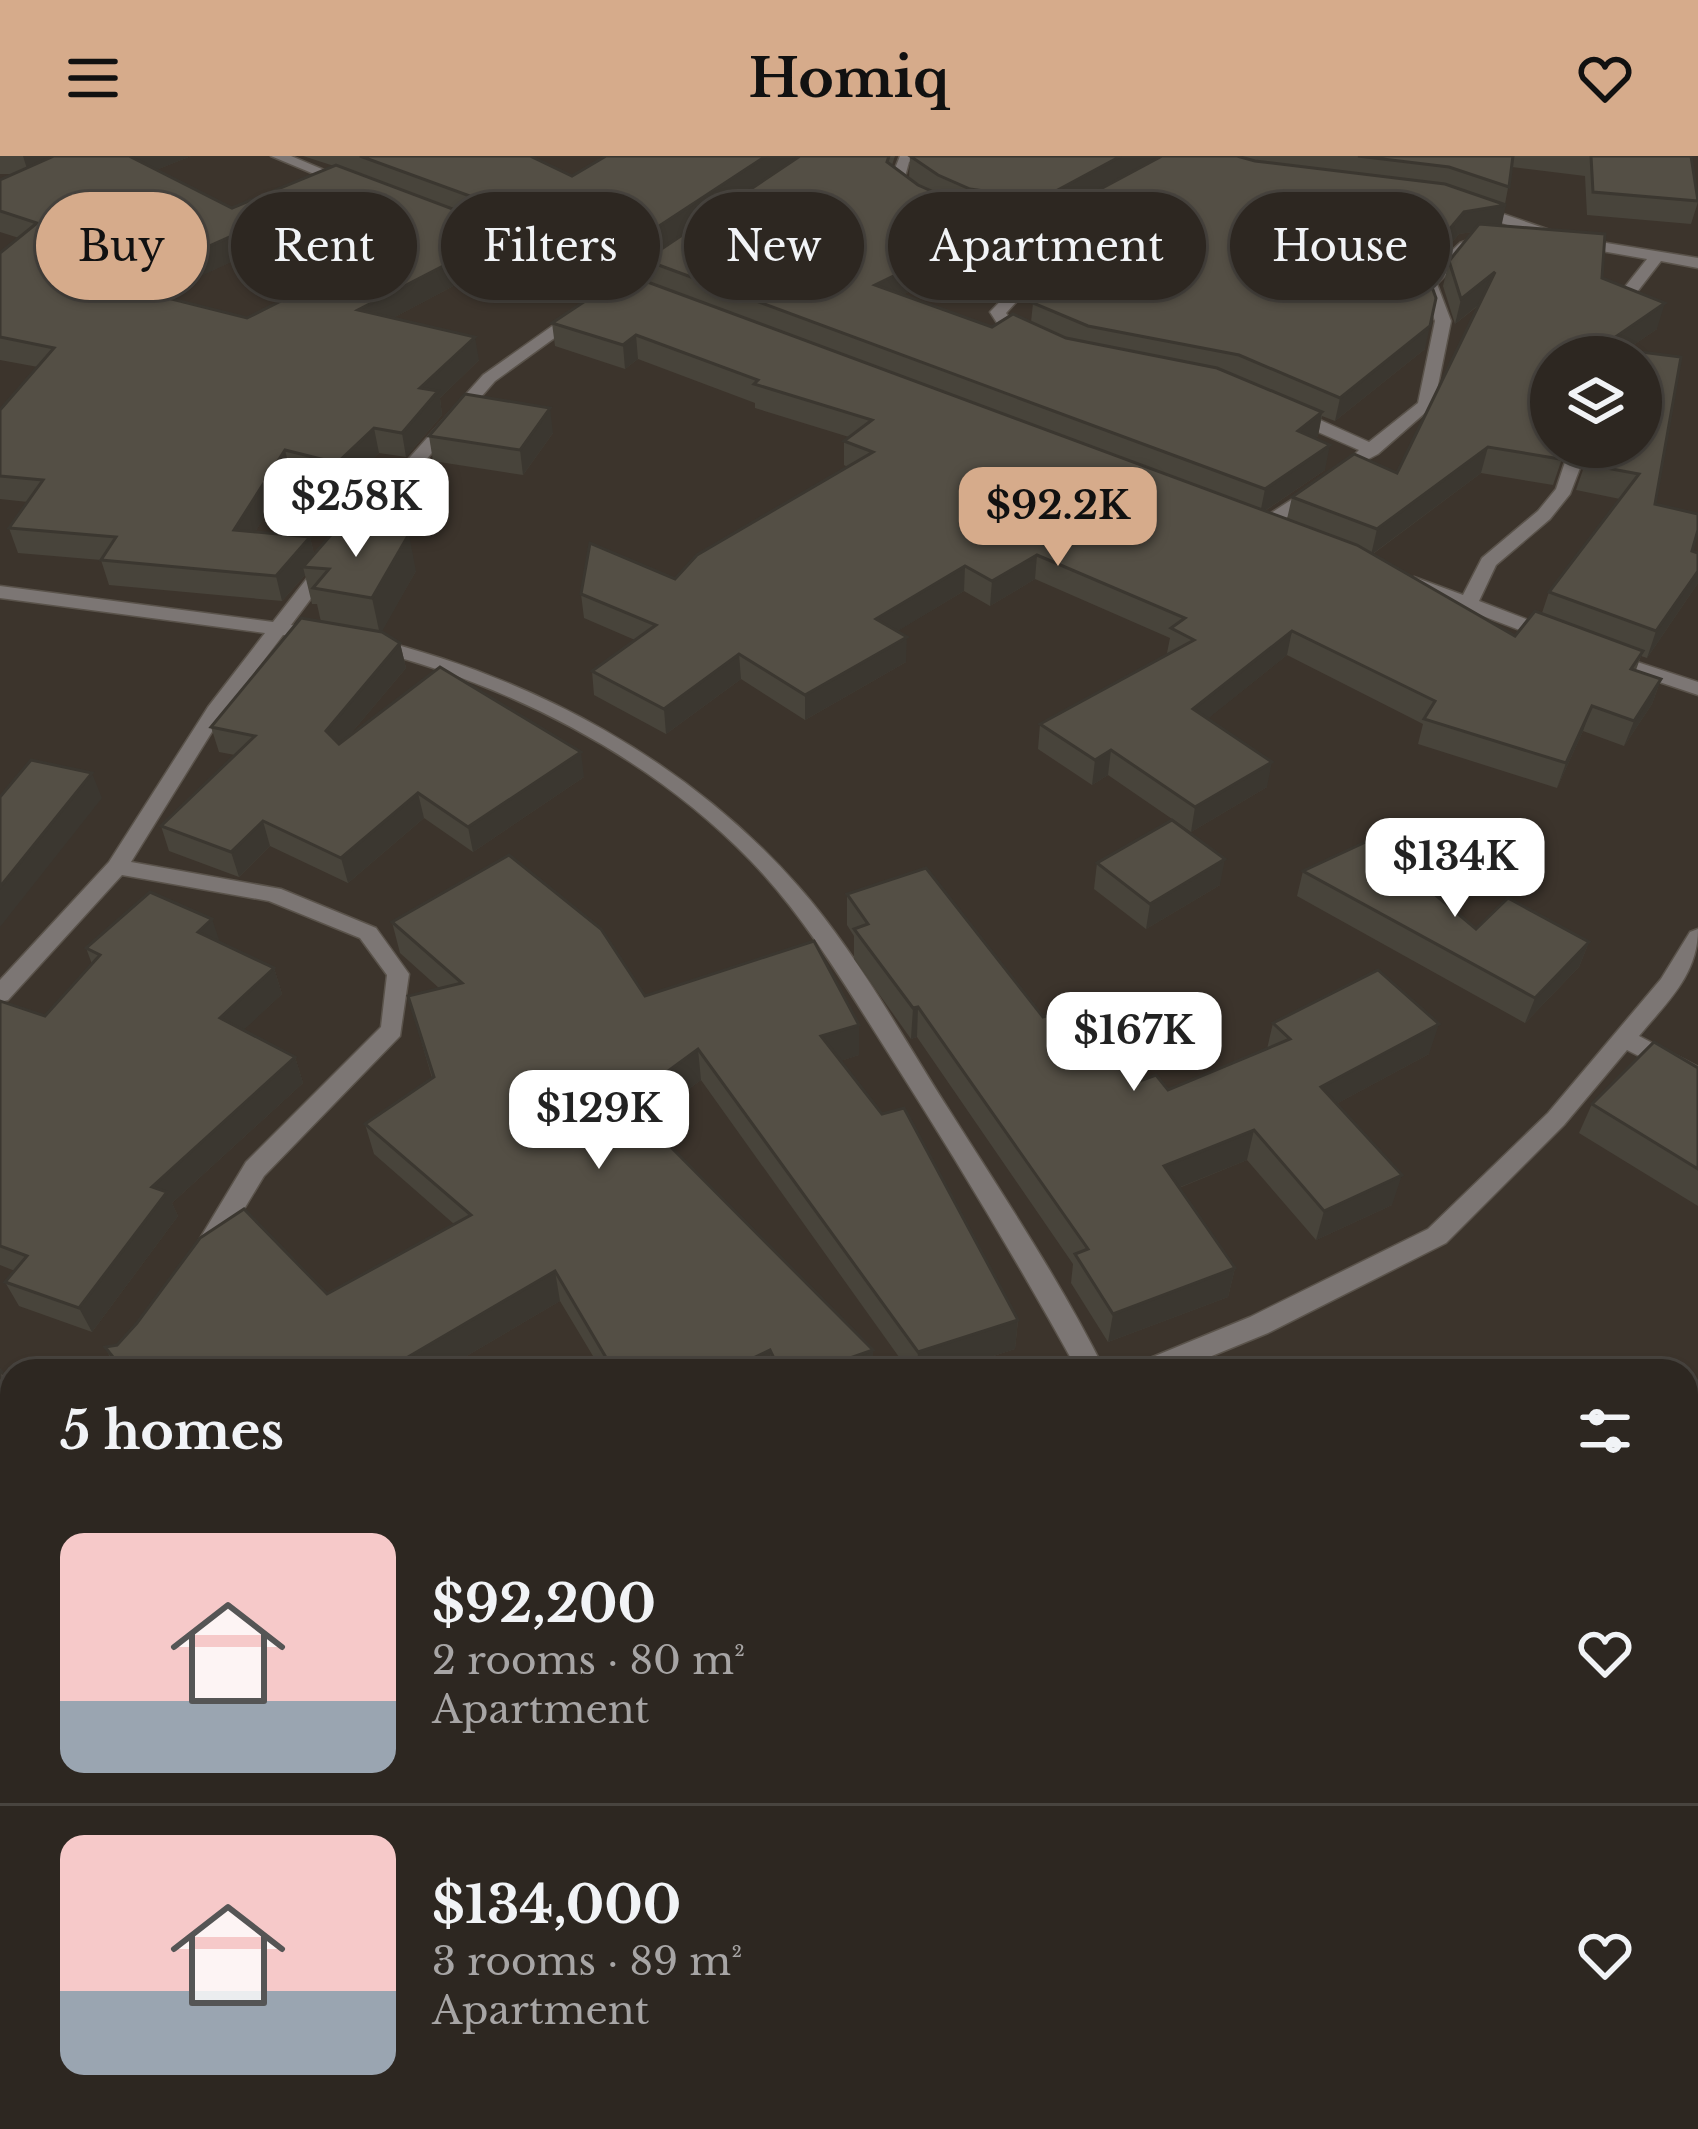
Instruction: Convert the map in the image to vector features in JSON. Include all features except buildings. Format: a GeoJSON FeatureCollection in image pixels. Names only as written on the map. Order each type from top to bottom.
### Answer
{"type":"FeatureCollection","features":[{"type":"Feature","properties":{"kind":"street"},"geometry":{"type":"LineString","coordinates":[[278,156],[359,187]]}},
{"type":"Feature","properties":{"kind":"street"},"geometry":{"type":"LineString","coordinates":[[911,192],[896,181],[902,160],[912,156]]}},
{"type":"Feature","properties":{"kind":"street"},"geometry":{"type":"LineString","coordinates":[[1460,204],[1567,241]]}},
{"type":"Feature","properties":{"kind":"street"},"geometry":{"type":"LineString","coordinates":[[1450,261],[1467,240],[1491,236],[1567,241],[1698,263]]}},
{"type":"Feature","properties":{"kind":"street"},"geometry":{"type":"LineString","coordinates":[[1622,302],[1656,257]]}},
{"type":"Feature","properties":{"kind":"street"},"geometry":{"type":"LineString","coordinates":[[660,299],[664,300]]}},
{"type":"Feature","properties":{"kind":"street"},"geometry":{"type":"LineString","coordinates":[[0,994],[118,867],[215,711],[276,627],[489,378],[601,300]]}},
{"type":"Feature","properties":{"kind":"street"},"geometry":{"type":"LineString","coordinates":[[1010,300],[998,312],[1005,323],[1039,340]]}},
{"type":"Feature","properties":{"kind":"street"},"geometry":{"type":"LineString","coordinates":[[1263,526],[1372,450],[1426,404],[1443,321],[1435,300]]}},
{"type":"Feature","properties":{"kind":"street"},"geometry":{"type":"LineString","coordinates":[[1274,406],[1372,450]]}},
{"type":"Feature","properties":{"kind":"street"},"geometry":{"type":"LineString","coordinates":[[1468,604],[1488,562],[1544,515],[1564,490],[1572,468]]}},
{"type":"Feature","properties":{"kind":"street"},"geometry":{"type":"LineString","coordinates":[[1241,517],[1284,533]]}},
{"type":"Feature","properties":{"kind":"street"},"geometry":{"type":"LineString","coordinates":[[1386,572],[1575,645]]}},
{"type":"Feature","properties":{"kind":"street"},"geometry":{"type":"LineString","coordinates":[[0,592],[276,627],[414,651],[561,712],[679,787],[792,893],[993,1192],[1085,1359]]}},
{"type":"Feature","properties":{"kind":"street"},"geometry":{"type":"LineString","coordinates":[[1597,653],[1698,689]]}},
{"type":"Feature","properties":{"kind":"street"},"geometry":{"type":"LineString","coordinates":[[118,867],[273,894],[368,933],[398,974],[392,1030],[255,1168],[230,1218],[191,1269]]}},
{"type":"Feature","properties":{"kind":"street"},"geometry":{"type":"LineString","coordinates":[[1176,1359],[1259,1325],[1437,1236],[1556,1119],[1669,985],[1698,937]]}},
{"type":"Feature","properties":{"kind":"street"},"geometry":{"type":"LineString","coordinates":[[1623,1039],[1698,1077]]}}]}
